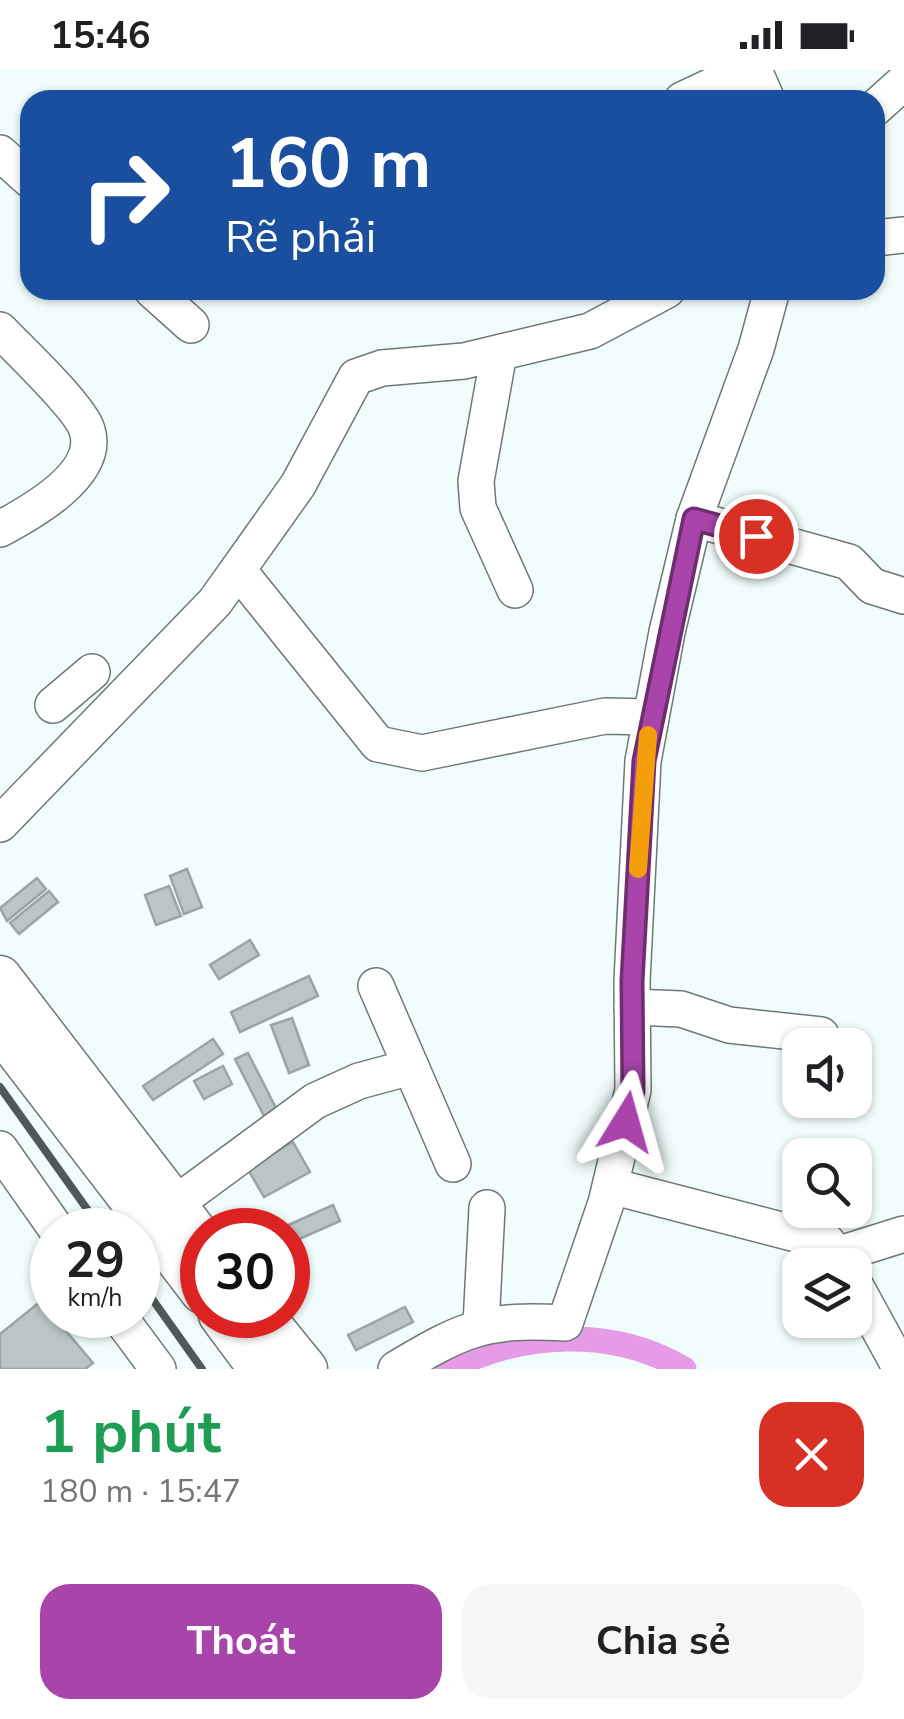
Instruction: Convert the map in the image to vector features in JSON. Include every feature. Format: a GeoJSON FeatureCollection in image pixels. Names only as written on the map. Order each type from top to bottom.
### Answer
{"type":"FeatureCollection","features":[{"type":"Feature","properties":{"kind":"main road"},"geometry":{"type":"LineString","coordinates":[[0,977],[180,1211]]}},
{"type":"Feature","properties":{"kind":"main road"},"geometry":{"type":"LineString","coordinates":[[0,1029],[180,1263]]}},
{"type":"Feature","properties":{"kind":"main road"},"geometry":{"type":"LineString","coordinates":[[237,1338],[260,1369]]}},
{"type":"Feature","properties":{"kind":"main road"},"geometry":{"type":"LineString","coordinates":[[281,1338],[306,1369]]}},
{"type":"Feature","properties":{"kind":"street"},"geometry":{"type":"LineString","coordinates":[[703,90],[746,70]]}},
{"type":"Feature","properties":{"kind":"street"},"geometry":{"type":"LineString","coordinates":[[885,99],[904,82]]}},
{"type":"Feature","properties":{"kind":"street"},"geometry":{"type":"LineString","coordinates":[[0,152],[20,171]]}},
{"type":"Feature","properties":{"kind":"street"},"geometry":{"type":"LineString","coordinates":[[163,300],[191,325]]}},
{"type":"Feature","properties":{"kind":"street"},"geometry":{"type":"LineString","coordinates":[[0,824],[99,717],[216,602],[298,485],[356,377],[382,368],[464,362],[590,331],[647,300]]}},
{"type":"Feature","properties":{"kind":"street"},"geometry":{"type":"LineString","coordinates":[[396,1369],[440,1342],[481,1325],[565,1323],[610,1186],[633,1090],[632,1007],[644,761],[652,717],[694,519],[756,349],[769,300]]}},
{"type":"Feature","properties":{"kind":"street"},"geometry":{"type":"LineString","coordinates":[[0,330],[80,418],[88,440],[78,468],[55,496],[0,528]]}},
{"type":"Feature","properties":{"kind":"street"},"geometry":{"type":"LineString","coordinates":[[499,353],[476,481],[478,508],[515,590]]}},
{"type":"Feature","properties":{"kind":"street"},"geometry":{"type":"LineString","coordinates":[[694,519],[850,562],[872,586],[904,596]]}},
{"type":"Feature","properties":{"kind":"street"},"geometry":{"type":"LineString","coordinates":[[238,570],[378,744],[422,753],[604,716],[652,717]]}},
{"type":"Feature","properties":{"kind":"street"},"geometry":{"type":"LineString","coordinates":[[71,689],[99,717]]}},
{"type":"Feature","properties":{"kind":"street"},"geometry":{"type":"LineString","coordinates":[[376,986],[453,1164]]}},
{"type":"Feature","properties":{"kind":"street"},"geometry":{"type":"LineString","coordinates":[[632,1007],[682,1009],[728,1026],[782,1031]]}},
{"type":"Feature","properties":{"kind":"street"},"geometry":{"type":"LineString","coordinates":[[175,1204],[315,1102],[360,1082],[411,1067]]}},
{"type":"Feature","properties":{"kind":"street"},"geometry":{"type":"LineString","coordinates":[[0,1149],[42,1208]]}},
{"type":"Feature","properties":{"kind":"street"},"geometry":{"type":"LineString","coordinates":[[610,1186],[827,1242],[831,1248]]}},
{"type":"Feature","properties":{"kind":"street"},"geometry":{"type":"LineString","coordinates":[[481,1325],[487,1208]]}},
{"type":"Feature","properties":{"kind":"street"},"geometry":{"type":"LineString","coordinates":[[870,1248],[904,1234]]}},
{"type":"Feature","properties":{"kind":"street"},"geometry":{"type":"LineString","coordinates":[[872,1317],[901,1369]]}},
{"type":"Feature","properties":{"kind":"street"},"geometry":{"type":"LineString","coordinates":[[135,1338],[158,1369]]}},
{"type":"Feature","properties":{"kind":"building"},"geometry":{"type":"Polygon","coordinates":[[[187,869],[202,907],[184,914],[170,876],[187,869]]]}},
{"type":"Feature","properties":{"kind":"building"},"geometry":{"type":"Polygon","coordinates":[[[37,878],[46,889],[7,921],[0,908],[37,878]]]}},
{"type":"Feature","properties":{"kind":"building"},"geometry":{"type":"Polygon","coordinates":[[[169,886],[181,916],[156,925],[145,895],[169,886]]]}},
{"type":"Feature","properties":{"kind":"building"},"geometry":{"type":"Polygon","coordinates":[[[49,891],[58,902],[19,934],[10,923],[49,891]]]}},
{"type":"Feature","properties":{"kind":"building"},"geometry":{"type":"Polygon","coordinates":[[[250,940],[259,955],[219,979],[210,965],[250,940]]]}},
{"type":"Feature","properties":{"kind":"building"},"geometry":{"type":"Polygon","coordinates":[[[309,976],[318,996],[240,1032],[231,1012],[309,976]]]}},
{"type":"Feature","properties":{"kind":"building"},"geometry":{"type":"Polygon","coordinates":[[[292,1018],[309,1065],[289,1073],[271,1025],[292,1018]]]}},
{"type":"Feature","properties":{"kind":"building"},"geometry":{"type":"Polygon","coordinates":[[[213,1039],[223,1054],[153,1100],[143,1086],[213,1039]]]}},
{"type":"Feature","properties":{"kind":"building"},"geometry":{"type":"Polygon","coordinates":[[[248,1053],[277,1110],[264,1116],[235,1059],[248,1053]]]}},
{"type":"Feature","properties":{"kind":"building"},"geometry":{"type":"Polygon","coordinates":[[[223,1066],[232,1084],[204,1099],[194,1081],[223,1066]]]}},
{"type":"Feature","properties":{"kind":"building"},"geometry":{"type":"Polygon","coordinates":[[[293,1142],[310,1172],[264,1197],[247,1168],[293,1142]]]}},
{"type":"Feature","properties":{"kind":"building"},"geometry":{"type":"Polygon","coordinates":[[[333,1205],[340,1221],[310,1234],[310,1215],[333,1205]]]}},
{"type":"Feature","properties":{"kind":"building"},"geometry":{"type":"Polygon","coordinates":[[[405,1307],[413,1322],[356,1350],[348,1335],[405,1307]]]}},
{"type":"Feature","properties":{"kind":"building"},"geometry":{"type":"Polygon","coordinates":[[[30,1310],[30,1338],[72,1338],[93,1363],[85,1369],[0,1369],[0,1334],[30,1310]]]}},
{"type":"Feature","properties":{"kind":"waterway"},"geometry":{"type":"LineString","coordinates":[[448,1369],[506,1347],[567,1339],[627,1346],[684,1369]]}},
{"type":"Feature","properties":{"kind":"railway"},"geometry":{"type":"LineString","coordinates":[[0,1087],[86,1208]]}},
{"type":"Feature","properties":{"kind":"railway"},"geometry":{"type":"LineString","coordinates":[[160,1310],[202,1369]]}},
{"type":"Feature","properties":{"kind":"slow traffic"},"geometry":{"type":"LineString","coordinates":[[638,869],[648,735]]}},
{"type":"Feature","properties":{"kind":"route"},"geometry":{"type":"LineString","coordinates":[[626,1122],[633,1090],[632,981],[644,761],[667,632],[694,519],[756,536]]}}]}
